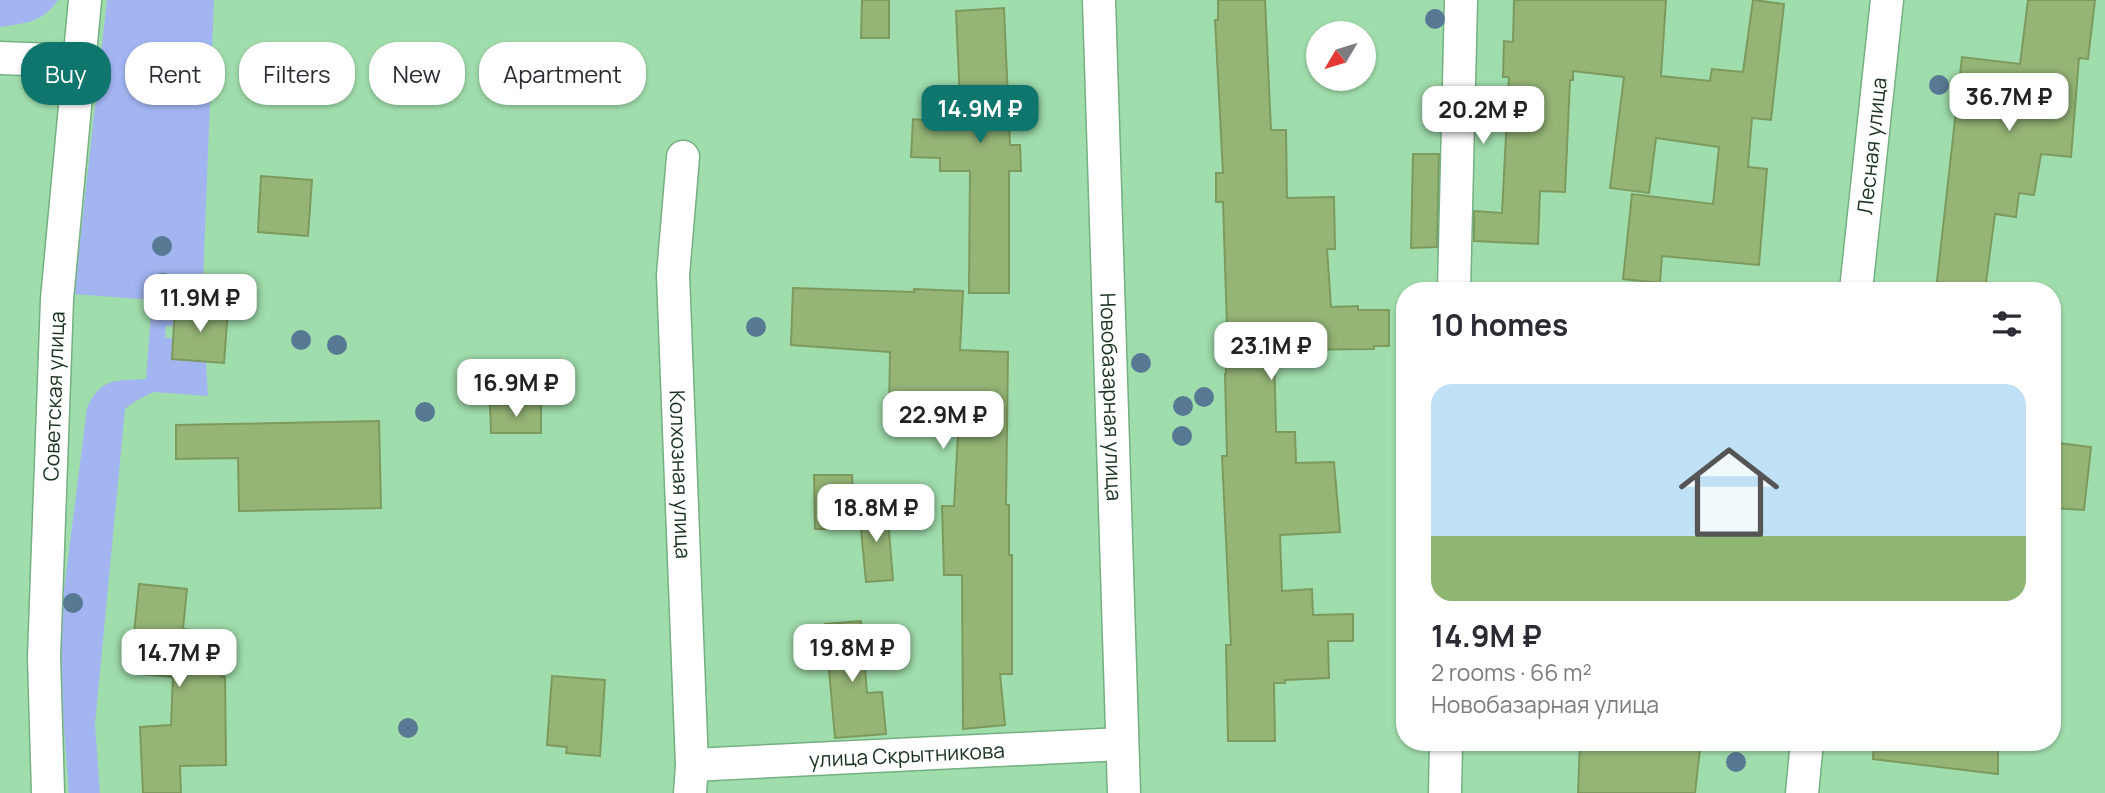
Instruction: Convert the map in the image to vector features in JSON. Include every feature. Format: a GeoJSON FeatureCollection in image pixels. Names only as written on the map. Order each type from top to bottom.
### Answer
{"type":"FeatureCollection","features":[{"type":"Feature","properties":{"kind":"street","name":"Советская улица"},"geometry":{"type":"LineString","coordinates":[[81,42],[85,0]]}},
{"type":"Feature","properties":{"kind":"street","name":"Новобазарная улица"},"geometry":{"type":"LineString","coordinates":[[1099,0],[1124,793]]}},
{"type":"Feature","properties":{"kind":"street"},"geometry":{"type":"LineString","coordinates":[[1454,282],[1461,0]]}},
{"type":"Feature","properties":{"kind":"street","name":"Лесная улица"},"geometry":{"type":"LineString","coordinates":[[1857,282],[1887,0]]}},
{"type":"Feature","properties":{"kind":"street"},"geometry":{"type":"LineString","coordinates":[[0,58],[21,59]]}},
{"type":"Feature","properties":{"kind":"street","name":"Советская улица"},"geometry":{"type":"LineString","coordinates":[[48,793],[44,657],[57,299],[75,105]]}},
{"type":"Feature","properties":{"kind":"street","name":"Колхозная улица"},"geometry":{"type":"LineString","coordinates":[[683,157],[673,275],[691,779]]}},
{"type":"Feature","properties":{"kind":"street","name":"улица Скрытникова"},"geometry":{"type":"LineString","coordinates":[[691,779],[1122,744]]}},
{"type":"Feature","properties":{"kind":"street"},"geometry":{"type":"LineString","coordinates":[[1445,793],[1446,751]]}},
{"type":"Feature","properties":{"kind":"street"},"geometry":{"type":"LineString","coordinates":[[1802,793],[1806,751]]}},
{"type":"Feature","properties":{"kind":"shaded area"},"geometry":{"type":"Polygon","coordinates":[[[0,0],[58,0],[39,18],[0,27],[0,0]]]}},
{"type":"Feature","properties":{"kind":"shaded area"},"geometry":{"type":"Polygon","coordinates":[[[107,0],[214,0],[212,42],[125,42],[125,105],[210,105],[202,307],[175,306],[174,326],[166,326],[165,337],[173,339],[172,359],[206,362],[208,396],[153,392],[125,409],[95,724],[100,793],[69,793],[60,677],[62,606],[87,408],[98,391],[110,383],[146,379],[152,300],[74,294],[95,105],[111,105],[111,42],[102,42],[107,0]]]}},
{"type":"Feature","properties":{"kind":"building"},"geometry":{"type":"Polygon","coordinates":[[[862,0],[889,0],[889,38],[861,38],[862,0]]]}},
{"type":"Feature","properties":{"kind":"building"},"geometry":{"type":"Polygon","coordinates":[[[1218,0],[1265,0],[1271,130],[1286,130],[1287,198],[1334,197],[1335,249],[1327,249],[1331,307],[1358,306],[1358,310],[1389,310],[1389,346],[1374,346],[1374,349],[1274,350],[1276,432],[1295,432],[1296,463],[1334,462],[1340,532],[1280,535],[1282,591],[1312,589],[1313,615],[1353,614],[1353,641],[1328,641],[1329,678],[1274,683],[1275,741],[1228,741],[1226,645],[1231,645],[1222,456],[1227,456],[1227,326],[1223,202],[1216,202],[1216,173],[1223,173],[1215,20],[1218,20],[1218,0]]]}},
{"type":"Feature","properties":{"kind":"building"},"geometry":{"type":"Polygon","coordinates":[[[1514,0],[1666,0],[1661,76],[1710,81],[1712,69],[1743,72],[1753,0],[1784,4],[1771,120],[1752,118],[1748,167],[1767,169],[1759,265],[1662,256],[1660,282],[1623,279],[1632,194],[1713,204],[1719,147],[1656,138],[1649,193],[1610,188],[1624,77],[1573,71],[1573,80],[1570,80],[1565,192],[1540,191],[1538,244],[1474,241],[1474,211],[1502,213],[1509,77],[1503,77],[1504,41],[1513,42],[1514,0]]]}},
{"type":"Feature","properties":{"kind":"building"},"geometry":{"type":"Polygon","coordinates":[[[2028,0],[2095,0],[2088,59],[2079,58],[2071,157],[2041,154],[2034,195],[2019,193],[2016,217],[1995,214],[1986,282],[1937,282],[1962,57],[2020,64],[2028,0]]]}},
{"type":"Feature","properties":{"kind":"building"},"geometry":{"type":"Polygon","coordinates":[[[1004,8],[1010,145],[1020,145],[1021,171],[1009,171],[1009,293],[969,293],[970,171],[940,171],[940,158],[911,157],[913,119],[961,124],[956,11],[1004,8]]]}},
{"type":"Feature","properties":{"kind":"building"},"geometry":{"type":"Polygon","coordinates":[[[1413,154],[1439,154],[1437,247],[1411,248],[1413,154]]]}},
{"type":"Feature","properties":{"kind":"building"},"geometry":{"type":"Polygon","coordinates":[[[261,176],[312,180],[308,236],[258,232],[261,176]]]}},
{"type":"Feature","properties":{"kind":"building"},"geometry":{"type":"Polygon","coordinates":[[[793,288],[963,291],[960,350],[1008,352],[1006,505],[1009,505],[1009,555],[1012,555],[1012,674],[1000,674],[1005,725],[963,729],[962,575],[944,575],[942,506],[954,506],[959,415],[889,414],[890,352],[791,345],[793,288]]]}},
{"type":"Feature","properties":{"kind":"building"},"geometry":{"type":"Polygon","coordinates":[[[175,306],[228,309],[224,363],[172,359],[175,306]]]}},
{"type":"Feature","properties":{"kind":"building"},"geometry":{"type":"Polygon","coordinates":[[[541,404],[541,433],[491,433],[490,405],[541,404]]]}},
{"type":"Feature","properties":{"kind":"building"},"geometry":{"type":"Polygon","coordinates":[[[379,421],[381,508],[239,511],[238,458],[176,459],[176,425],[379,421]]]}},
{"type":"Feature","properties":{"kind":"building"},"geometry":{"type":"Polygon","coordinates":[[[2061,443],[2091,447],[2084,510],[2061,509],[2061,443]]]}},
{"type":"Feature","properties":{"kind":"building"},"geometry":{"type":"Polygon","coordinates":[[[814,475],[852,475],[855,529],[815,529],[814,475]]]}},
{"type":"Feature","properties":{"kind":"building"},"geometry":{"type":"Polygon","coordinates":[[[887,507],[893,580],[866,582],[859,508],[887,507]]]}},
{"type":"Feature","properties":{"kind":"building"},"geometry":{"type":"Polygon","coordinates":[[[139,584],[187,589],[183,629],[226,634],[222,677],[225,677],[226,765],[180,766],[181,793],[143,793],[140,727],[171,725],[173,677],[130,673],[139,584]]]}},
{"type":"Feature","properties":{"kind":"building"},"geometry":{"type":"Polygon","coordinates":[[[861,621],[867,693],[882,692],[886,734],[835,738],[825,624],[861,621]]]}},
{"type":"Feature","properties":{"kind":"building"},"geometry":{"type":"Polygon","coordinates":[[[552,676],[605,680],[600,756],[566,753],[567,747],[547,745],[552,676]]]}},
{"type":"Feature","properties":{"kind":"building"},"geometry":{"type":"Polygon","coordinates":[[[1580,751],[1700,751],[1695,793],[1578,793],[1580,751]]]}},
{"type":"Feature","properties":{"kind":"building"},"geometry":{"type":"Polygon","coordinates":[[[1873,751],[1998,751],[1998,774],[1873,759],[1873,751]]]}}]}
